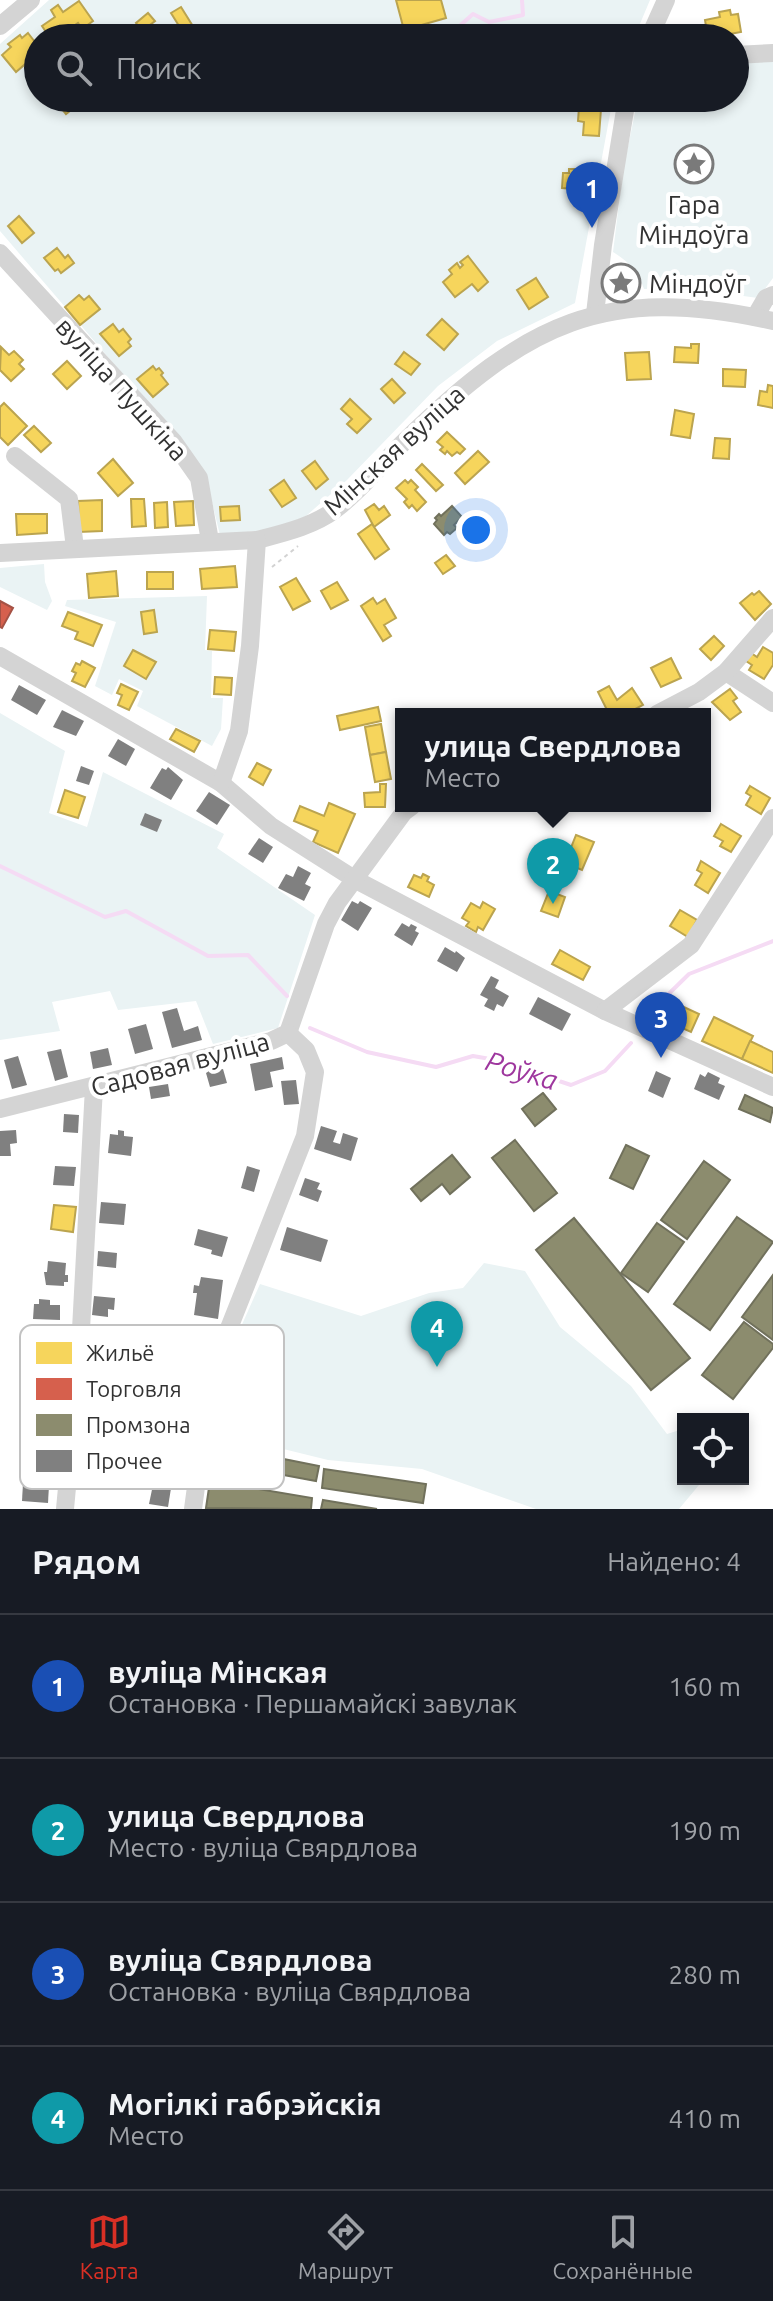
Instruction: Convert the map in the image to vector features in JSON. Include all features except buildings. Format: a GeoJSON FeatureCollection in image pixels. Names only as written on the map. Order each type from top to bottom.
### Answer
{"type":"FeatureCollection","features":[{"type":"Feature","properties":{"kind":"street"},"geometry":{"type":"LineString","coordinates":[[0,26],[31,0]]}},
{"type":"Feature","properties":{"kind":"street"},"geometry":{"type":"LineString","coordinates":[[655,24],[666,0]]}},
{"type":"Feature","properties":{"kind":"street"},"geometry":{"type":"LineString","coordinates":[[749,54],[773,53]]}},
{"type":"Feature","properties":{"kind":"street"},"geometry":{"type":"LineString","coordinates":[[595,314],[625,112]]}},
{"type":"Feature","properties":{"kind":"street","name":"вуліца Пушкіна"},"geometry":{"type":"LineString","coordinates":[[0,253],[173,441],[199,478],[210,541]]}},
{"type":"Feature","properties":{"kind":"street"},"geometry":{"type":"LineString","coordinates":[[764,319],[766,298],[773,295]]}},
{"type":"Feature","properties":{"kind":"street","name":"Мінская вуліца"},"geometry":{"type":"LineString","coordinates":[[0,553],[257,540],[288,532],[336,509],[463,386],[506,354],[552,328],[595,314],[627,308],[678,306],[723,310],[764,319]]}},
{"type":"Feature","properties":{"kind":"street"},"geometry":{"type":"LineString","coordinates":[[15,456],[69,499],[75,548]]}},
{"type":"Feature","properties":{"kind":"street"},"geometry":{"type":"LineString","coordinates":[[221,783],[239,731],[250,646],[257,540]]}},
{"type":"Feature","properties":{"kind":"street"},"geometry":{"type":"LineString","coordinates":[[668,708],[699,692],[726,672],[773,618]]}},
{"type":"Feature","properties":{"kind":"street"},"geometry":{"type":"LineString","coordinates":[[0,656],[221,783],[271,826],[356,880],[605,1011],[773,1087]]}},
{"type":"Feature","properties":{"kind":"street"},"geometry":{"type":"LineString","coordinates":[[726,672],[773,703]]}},
{"type":"Feature","properties":{"kind":"street","name":"Садовая вуліца"},"geometry":{"type":"LineString","coordinates":[[0,1109],[271,1041],[288,1033],[326,924],[337,903],[404,812]]}},
{"type":"Feature","properties":{"kind":"street"},"geometry":{"type":"LineString","coordinates":[[605,1011],[691,945],[773,818]]}},
{"type":"Feature","properties":{"kind":"street"},"geometry":{"type":"LineString","coordinates":[[230,1325],[305,1136],[315,1072],[306,1050],[288,1033]]}},
{"type":"Feature","properties":{"kind":"street"},"geometry":{"type":"LineString","coordinates":[[81,1325],[94,1087]]}},
{"type":"Feature","properties":{"kind":"street"},"geometry":{"type":"LineString","coordinates":[[65,1509],[67,1489]]}},
{"type":"Feature","properties":{"kind":"street"},"geometry":{"type":"LineString","coordinates":[[193,1509],[196,1489]]}},
{"type":"Feature","properties":{"kind":"path"},"geometry":{"type":"LineString","coordinates":[[267,574],[297,547]]}},
{"type":"Feature","properties":{"kind":"shaded area"},"geometry":{"type":"Polygon","coordinates":[[[49,0],[650,0],[640,24],[24,24],[24,112],[610,112],[575,303],[497,341],[438,386],[347,480],[306,516],[275,529],[220,535],[206,478],[179,440],[0,231],[0,44],[49,0]]]}},
{"type":"Feature","properties":{"kind":"shaded area","name":"Гара Міндоўга"},"geometry":{"type":"Polygon","coordinates":[[[773,61],[773,278],[758,298],[685,288],[644,289],[632,268],[613,252],[623,171],[635,112],[749,112],[749,62],[773,61]]]}},
{"type":"Feature","properties":{"kind":"shaded area"},"geometry":{"type":"Polygon","coordinates":[[[44,564],[45,582],[52,601],[47,610],[0,587],[0,568],[44,564]]]}},
{"type":"Feature","properties":{"kind":"shaded area"},"geometry":{"type":"Polygon","coordinates":[[[207,596],[205,650],[212,651],[211,698],[223,698],[221,729],[212,746],[137,706],[143,691],[119,679],[112,695],[95,686],[116,622],[65,606],[67,600],[207,596]]]}},
{"type":"Feature","properties":{"kind":"shaded area"},"geometry":{"type":"Polygon","coordinates":[[[0,713],[65,751],[49,813],[87,827],[103,772],[224,834],[217,848],[315,915],[278,1028],[213,1044],[196,1001],[118,1010],[110,991],[52,1002],[60,1031],[0,1040],[0,713]]]}},
{"type":"Feature","properties":{"kind":"shaded area"},"geometry":{"type":"Polygon","coordinates":[[[484,1263],[525,1271],[560,1327],[631,1386],[667,1434],[677,1431],[677,1485],[699,1485],[679,1509],[536,1509],[422,1469],[328,1460],[284,1449],[284,1325],[242,1325],[260,1284],[361,1316],[429,1293],[463,1288],[484,1263]]]}},
{"type":"Feature","properties":{"kind":"waterway"},"geometry":{"type":"LineString","coordinates":[[462,24],[473,14],[489,22],[523,15],[522,0]]}},
{"type":"Feature","properties":{"kind":"waterway","name":"Роўка"},"geometry":{"type":"LineString","coordinates":[[0,866],[105,917],[126,911],[208,956],[248,955],[287,996]]}},
{"type":"Feature","properties":{"kind":"waterway","name":"Роўка"},"geometry":{"type":"LineString","coordinates":[[642,1020],[689,974],[773,941]]}},
{"type":"Feature","properties":{"kind":"waterway","name":"Роўка"},"geometry":{"type":"LineString","coordinates":[[310,1028],[367,1052],[436,1067],[473,1056],[496,1060],[571,1085],[605,1071],[631,1043]]}},
{"type":"Feature","properties":{"kind":"place","name":"Гара Міндоўга"},"geometry":{"type":"Point","coordinates":[694,164]}},
{"type":"Feature","properties":{"kind":"place","name":"вуліца Мінская"},"geometry":{"type":"Point","coordinates":[592,228]}},
{"type":"Feature","properties":{"kind":"place","name":"Міндоўг"},"geometry":{"type":"Point","coordinates":[621,283]}},
{"type":"Feature","properties":{"kind":"place","name":"улица Свердлова"},"geometry":{"type":"Point","coordinates":[553,904]}},
{"type":"Feature","properties":{"kind":"place","name":"вуліца Свярдлова"},"geometry":{"type":"Point","coordinates":[661,1058]}},
{"type":"Feature","properties":{"kind":"place","name":"Могілкі габрэйскія"},"geometry":{"type":"Point","coordinates":[437,1367]}}]}
